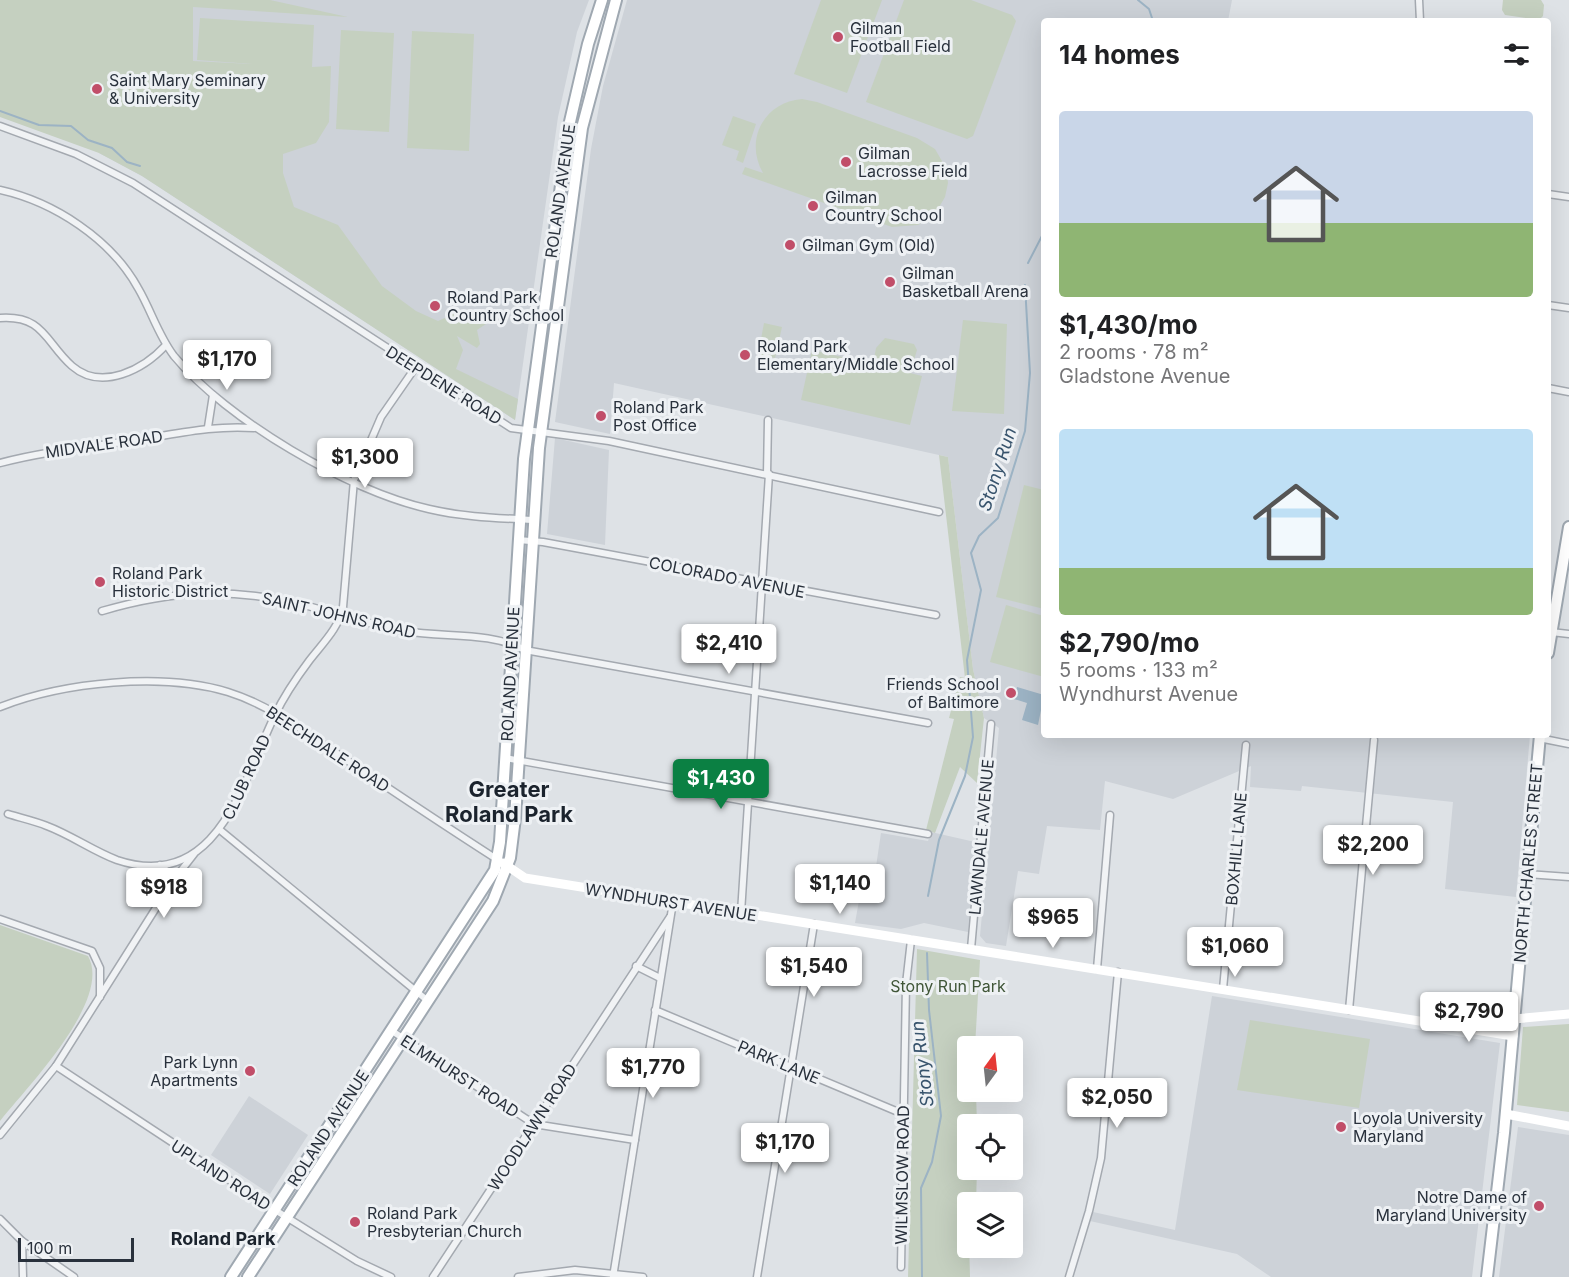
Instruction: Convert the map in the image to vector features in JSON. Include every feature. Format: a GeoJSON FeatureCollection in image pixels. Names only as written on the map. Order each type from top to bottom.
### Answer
{"type":"FeatureCollection","features":[{"type":"Feature","properties":{"kind":"main road","name":"ROLAND AVENUE"},"geometry":{"type":"LineString","coordinates":[[231,1277],[492,877],[503,864],[505,758],[519,519],[528,429],[569,126],[588,44],[602,0]]}},
{"type":"Feature","properties":{"kind":"main road","name":"ROLAND AVENUE"},"geometry":{"type":"LineString","coordinates":[[248,1277],[493,901],[503,864],[513,839],[533,520],[541,431],[582,129],[597,64],[616,0]]}},
{"type":"Feature","properties":{"kind":"main road"},"geometry":{"type":"LineString","coordinates":[[1551,632],[1569,527]]}},
{"type":"Feature","properties":{"kind":"main road","name":"NORTH CHARLES STREET"},"geometry":{"type":"LineString","coordinates":[[1487,1277],[1506,1114],[1540,738]]}},
{"type":"Feature","properties":{"kind":"street"},"geometry":{"type":"LineString","coordinates":[[1419,0],[1420,18]]}},
{"type":"Feature","properties":{"kind":"street","name":"DEEPDENE ROAD"},"geometry":{"type":"LineString","coordinates":[[0,126],[76,154],[133,183],[415,368],[511,428],[609,441],[939,512]]}},
{"type":"Feature","properties":{"kind":"street"},"geometry":{"type":"LineString","coordinates":[[0,190],[47,207],[107,248],[134,280],[166,345],[213,395],[255,428],[354,480],[427,508],[467,516],[533,520]]}},
{"type":"Feature","properties":{"kind":"street"},"geometry":{"type":"LineString","coordinates":[[1551,194],[1569,197]]}},
{"type":"Feature","properties":{"kind":"street"},"geometry":{"type":"LineString","coordinates":[[1551,305],[1569,308]]}},
{"type":"Feature","properties":{"kind":"street"},"geometry":{"type":"LineString","coordinates":[[0,318],[15,318],[33,323],[73,367],[99,376],[119,375],[134,370],[166,345]]}},
{"type":"Feature","properties":{"kind":"street"},"geometry":{"type":"LineString","coordinates":[[342,616],[354,480],[378,423],[415,368]]}},
{"type":"Feature","properties":{"kind":"street"},"geometry":{"type":"LineString","coordinates":[[1551,389],[1569,392]]}},
{"type":"Feature","properties":{"kind":"street"},"geometry":{"type":"LineString","coordinates":[[208,427],[213,395]]}},
{"type":"Feature","properties":{"kind":"street"},"geometry":{"type":"LineString","coordinates":[[741,913],[761,584],[768,420]]}},
{"type":"Feature","properties":{"kind":"street","name":"MIDVALE ROAD"},"geometry":{"type":"LineString","coordinates":[[0,463],[47,451],[137,440],[208,427],[255,428]]}},
{"type":"Feature","properties":{"kind":"street","name":"COLORADO AVENUE"},"geometry":{"type":"LineString","coordinates":[[518,540],[936,615]]}},
{"type":"Feature","properties":{"kind":"street","name":"SAINT JOHNS ROAD"},"geometry":{"type":"LineString","coordinates":[[102,611],[146,598],[198,593],[264,597],[406,631],[497,639],[525,650],[928,723]]}},
{"type":"Feature","properties":{"kind":"street","name":"CLUB ROAD"},"geometry":{"type":"LineString","coordinates":[[0,1135],[56,1066],[173,881],[194,853],[220,830],[249,778],[276,713],[293,683],[342,616]]}},
{"type":"Feature","properties":{"kind":"street"},"geometry":{"type":"LineString","coordinates":[[1551,632],[1569,634]]}},
{"type":"Feature","properties":{"kind":"street","name":"BEECHDALE ROAD"},"geometry":{"type":"LineString","coordinates":[[0,707],[94,685],[162,683],[197,685],[230,693],[276,713],[503,864]]}},
{"type":"Feature","properties":{"kind":"street","name":"LAWNDALE AVENUE"},"geometry":{"type":"LineString","coordinates":[[971,949],[991,724]]}},
{"type":"Feature","properties":{"kind":"street"},"geometry":{"type":"LineString","coordinates":[[1544,738],[1569,744]]}},
{"type":"Feature","properties":{"kind":"street"},"geometry":{"type":"LineString","coordinates":[[1348,1010],[1374,740]]}},
{"type":"Feature","properties":{"kind":"street","name":"BOXHILL LANE"},"geometry":{"type":"LineString","coordinates":[[1223,989],[1246,745]]}},
{"type":"Feature","properties":{"kind":"street"},"geometry":{"type":"LineString","coordinates":[[505,758],[747,803],[864,820],[928,834]]}},
{"type":"Feature","properties":{"kind":"street"},"geometry":{"type":"LineString","coordinates":[[8,814],[46,825],[118,860],[159,864],[172,875],[173,881]]}},
{"type":"Feature","properties":{"kind":"street"},"geometry":{"type":"LineString","coordinates":[[1097,969],[1110,815]]}},
{"type":"Feature","properties":{"kind":"street"},"geometry":{"type":"LineString","coordinates":[[220,830],[428,1001]]}},
{"type":"Feature","properties":{"kind":"street","name":"CLUB ROAD"},"geometry":{"type":"LineString","coordinates":[[159,864],[174,862],[194,853]]}},
{"type":"Feature","properties":{"kind":"street","name":"WYNDHURST AVENUE"},"geometry":{"type":"LineString","coordinates":[[503,864],[525,878],[1513,1036]]}},
{"type":"Feature","properties":{"kind":"street"},"geometry":{"type":"LineString","coordinates":[[1527,874],[1569,878]]}},
{"type":"Feature","properties":{"kind":"street"},"geometry":{"type":"LineString","coordinates":[[613,1274],[673,902]]}},
{"type":"Feature","properties":{"kind":"street","name":"WOODLAWN ROAD"},"geometry":{"type":"LineString","coordinates":[[433,1277],[670,917]]}},
{"type":"Feature","properties":{"kind":"street"},"geometry":{"type":"LineString","coordinates":[[0,919],[89,948],[95,954],[100,968],[100,998]]}},
{"type":"Feature","properties":{"kind":"street"},"geometry":{"type":"LineString","coordinates":[[757,1277],[814,924]]}},
{"type":"Feature","properties":{"kind":"street","name":"WILMSLOW ROAD"},"geometry":{"type":"LineString","coordinates":[[901,1267],[906,984],[911,940]]}},
{"type":"Feature","properties":{"kind":"street"},"geometry":{"type":"LineString","coordinates":[[636,966],[660,978]]}},
{"type":"Feature","properties":{"kind":"street"},"geometry":{"type":"LineString","coordinates":[[100,968],[115,974]]}},
{"type":"Feature","properties":{"kind":"street"},"geometry":{"type":"LineString","coordinates":[[1069,1277],[1089,1210],[1101,1158],[1118,972]]}},
{"type":"Feature","properties":{"kind":"street","name":"PARK LANE"},"geometry":{"type":"LineString","coordinates":[[655,1010],[903,1114]]}},
{"type":"Feature","properties":{"kind":"street"},"geometry":{"type":"LineString","coordinates":[[1514,1019],[1569,1014]]}},
{"type":"Feature","properties":{"kind":"street","name":"ELMHURST ROAD"},"geometry":{"type":"LineString","coordinates":[[392,1032],[534,1124],[635,1140]]}},
{"type":"Feature","properties":{"kind":"street","name":"UPLAND ROAD"},"geometry":{"type":"LineString","coordinates":[[56,1066],[275,1210],[357,1261],[391,1277]]}},
{"type":"Feature","properties":{"kind":"street"},"geometry":{"type":"LineString","coordinates":[[1506,1114],[1569,1126]]}},
{"type":"Feature","properties":{"kind":"street"},"geometry":{"type":"LineString","coordinates":[[0,1219],[22,1240],[74,1277]]}},
{"type":"Feature","properties":{"kind":"street"},"geometry":{"type":"LineString","coordinates":[[22,1240],[23,1277]]}},
{"type":"Feature","properties":{"kind":"street"},"geometry":{"type":"LineString","coordinates":[[518,1277],[575,1270],[643,1277]]}},
{"type":"Feature","properties":{"kind":"shaded area","name":"Roland Park Country School"},"geometry":{"type":"Polygon","coordinates":[[[0,0],[589,0],[577,32],[558,117],[515,420],[142,176],[99,153],[0,0]]]}},
{"type":"Feature","properties":{"kind":"shaded area"},"geometry":{"type":"Polygon","coordinates":[[[627,0],[1232,0],[1229,18],[1041,18],[1041,738],[1530,738],[1516,897],[1445,889],[1453,802],[1302,786],[1301,791],[1250,787],[1251,766],[1173,799],[1105,781],[1100,830],[1047,826],[1039,874],[1018,871],[1006,946],[986,943],[980,936],[999,728],[984,718],[973,669],[948,457],[614,383],[610,434],[555,422],[591,149],[603,86],[627,0]]]}},
{"type":"Feature","properties":{"kind":"shaded area"},"geometry":{"type":"Polygon","coordinates":[[[555,438],[609,450],[605,545],[547,534],[555,438]]]}},
{"type":"Feature","properties":{"kind":"shaded area"},"geometry":{"type":"Polygon","coordinates":[[[931,832],[975,842],[968,932],[924,923],[901,929],[855,923],[863,878],[874,880],[881,833],[928,841],[931,832]]]}},
{"type":"Feature","properties":{"kind":"shaded area","name":"Loyola University Maryland"},"geometry":{"type":"Polygon","coordinates":[[[1212,996],[1500,1043],[1472,1277],[1271,1277],[1237,1254],[1090,1221],[1093,1212],[1175,1230],[1212,996]]]}},
{"type":"Feature","properties":{"kind":"shaded area"},"geometry":{"type":"Polygon","coordinates":[[[249,1096],[308,1135],[270,1194],[211,1155],[249,1096]]]}},
{"type":"Feature","properties":{"kind":"shaded area","name":"Notre Dame of Maryland University"},"geometry":{"type":"Polygon","coordinates":[[[1518,1127],[1569,1135],[1569,1277],[1499,1277],[1518,1127]]]}},
{"type":"Feature","properties":{"kind":"green space"},"geometry":{"type":"Polygon","coordinates":[[[0,0],[270,0],[348,17],[193,7],[193,61],[252,64],[197,60],[200,18],[314,25],[312,67],[331,66],[329,122],[316,143],[283,154],[283,173],[294,207],[338,225],[382,286],[416,311],[438,321],[460,311],[476,313],[479,310],[489,322],[477,330],[480,344],[477,348],[457,336],[463,350],[456,369],[518,399],[515,420],[142,176],[99,153],[0,117],[0,0]]]}},
{"type":"Feature","properties":{"kind":"green space","name":"Gilman Football Field"},"geometry":{"type":"Polygon","coordinates":[[[821,0],[882,0],[847,93],[794,74],[821,0]]]}},
{"type":"Feature","properties":{"kind":"green space"},"geometry":{"type":"Polygon","coordinates":[[[904,0],[971,0],[1012,15],[1016,21],[973,136],[967,139],[866,102],[904,0]]]}},
{"type":"Feature","properties":{"kind":"green space"},"geometry":{"type":"Polygon","coordinates":[[[1503,0],[1541,0],[1544,5],[1541,18],[1505,15],[1502,10],[1503,0]]]}},
{"type":"Feature","properties":{"kind":"green space"},"geometry":{"type":"Polygon","coordinates":[[[341,30],[394,33],[389,132],[336,129],[341,30]]]}},
{"type":"Feature","properties":{"kind":"green space"},"geometry":{"type":"Polygon","coordinates":[[[412,31],[474,34],[469,151],[407,148],[412,31]]]}},
{"type":"Feature","properties":{"kind":"green space"},"geometry":{"type":"Polygon","coordinates":[[[802,99],[817,102],[917,138],[935,149],[946,168],[948,183],[945,197],[935,214],[918,225],[892,227],[742,174],[745,167],[763,173],[756,148],[757,136],[768,115],[777,107],[802,99]]]}},
{"type":"Feature","properties":{"kind":"green space"},"geometry":{"type":"Polygon","coordinates":[[[733,116],[756,124],[743,163],[736,160],[739,151],[722,145],[733,116]]]}},
{"type":"Feature","properties":{"kind":"green space"},"geometry":{"type":"Polygon","coordinates":[[[963,320],[1007,324],[1004,414],[952,411],[963,320]]]}},
{"type":"Feature","properties":{"kind":"green space"},"geometry":{"type":"Polygon","coordinates":[[[764,323],[782,327],[775,358],[758,355],[764,323]]]}},
{"type":"Feature","properties":{"kind":"green space"},"geometry":{"type":"Polygon","coordinates":[[[885,338],[914,344],[917,350],[910,373],[922,376],[910,425],[801,400],[812,350],[873,364],[876,348],[885,338]]]}},
{"type":"Feature","properties":{"kind":"green space"},"geometry":{"type":"Polygon","coordinates":[[[939,455],[948,457],[973,669],[984,718],[977,783],[960,767],[935,833],[926,830],[954,719],[949,718],[960,677],[965,678],[939,455]]]}},
{"type":"Feature","properties":{"kind":"green space"},"geometry":{"type":"Polygon","coordinates":[[[1024,485],[1041,489],[1041,608],[996,597],[1024,485]]]}},
{"type":"Feature","properties":{"kind":"green space"},"geometry":{"type":"Polygon","coordinates":[[[1006,605],[1041,615],[1041,676],[990,662],[1006,605]]]}},
{"type":"Feature","properties":{"kind":"green space"},"geometry":{"type":"Polygon","coordinates":[[[0,925],[88,956],[92,974],[88,996],[78,1019],[63,1043],[0,1121],[0,925]]]}},
{"type":"Feature","properties":{"kind":"green space","name":"Stony Run Park"},"geometry":{"type":"Polygon","coordinates":[[[917,949],[980,960],[976,1036],[957,1036],[957,1102],[976,1102],[977,1114],[957,1114],[957,1180],[977,1180],[976,1192],[957,1192],[957,1258],[969,1258],[970,1277],[908,1277],[917,949]]]}},
{"type":"Feature","properties":{"kind":"green space"},"geometry":{"type":"Polygon","coordinates":[[[1250,1020],[1370,1039],[1359,1108],[1237,1090],[1250,1020]]]}},
{"type":"Feature","properties":{"kind":"green space"},"geometry":{"type":"Polygon","coordinates":[[[1569,1024],[1569,1112],[1517,1105],[1523,1027],[1569,1024]]]}},
{"type":"Feature","properties":{"kind":"water"},"geometry":{"type":"Polygon","coordinates":[[[1017,687],[1041,694],[1038,725],[1022,720],[1027,703],[1014,699],[1017,687]]]}},
{"type":"Feature","properties":{"kind":"waterway","name":"Stony Run"},"geometry":{"type":"LineString","coordinates":[[1138,0],[1149,9],[1152,18]]}},
{"type":"Feature","properties":{"kind":"waterway"},"geometry":{"type":"LineString","coordinates":[[0,111],[39,125],[71,126],[88,140],[112,148],[127,162],[140,166]]}},
{"type":"Feature","properties":{"kind":"waterway","name":"Stony Run"},"geometry":{"type":"LineString","coordinates":[[1028,263],[1041,238]]}},
{"type":"Feature","properties":{"kind":"waterway","name":"Stony Run"},"geometry":{"type":"LineString","coordinates":[[928,896],[939,840],[965,776],[973,737],[967,660],[981,590],[971,553],[979,536],[998,518],[1025,431],[1030,373],[1025,285]]}},
{"type":"Feature","properties":{"kind":"waterway","name":"Stony Run"},"geometry":{"type":"LineString","coordinates":[[922,1277],[921,1188],[932,1162],[941,1116],[929,1010],[927,953]]}},
{"type":"Feature","properties":{"kind":"place","name":"Gilman Football Field"},"geometry":{"type":"Point","coordinates":[838,37]}},
{"type":"Feature","properties":{"kind":"place","name":"Saint Mary Seminary & University"},"geometry":{"type":"Point","coordinates":[97,89]}},
{"type":"Feature","properties":{"kind":"place","name":"Gilman Lacrosse Field"},"geometry":{"type":"Point","coordinates":[846,162]}},
{"type":"Feature","properties":{"kind":"place","name":"Gilman Country School"},"geometry":{"type":"Point","coordinates":[813,206]}},
{"type":"Feature","properties":{"kind":"place","name":"Gilman Gym (Old)"},"geometry":{"type":"Point","coordinates":[790,245]}},
{"type":"Feature","properties":{"kind":"place","name":"Gilman Basketball Arena"},"geometry":{"type":"Point","coordinates":[890,282]}},
{"type":"Feature","properties":{"kind":"place","name":"Roland Park Country School"},"geometry":{"type":"Point","coordinates":[435,306]}},
{"type":"Feature","properties":{"kind":"place","name":"Roland Park Elementary/Middle School"},"geometry":{"type":"Point","coordinates":[745,355]}},
{"type":"Feature","properties":{"kind":"place","name":"Roland Park Post Office"},"geometry":{"type":"Point","coordinates":[601,416]}},
{"type":"Feature","properties":{"kind":"place","name":"Roland Park Historic District"},"geometry":{"type":"Point","coordinates":[100,582]}},
{"type":"Feature","properties":{"kind":"place","name":"Friends School of Baltimore"},"geometry":{"type":"Point","coordinates":[1011,693]}},
{"type":"Feature","properties":{"kind":"place","name":"Park Lynn Apartments"},"geometry":{"type":"Point","coordinates":[250,1071]}},
{"type":"Feature","properties":{"kind":"place","name":"Loyola University Maryland"},"geometry":{"type":"Point","coordinates":[1341,1127]}},
{"type":"Feature","properties":{"kind":"place","name":"Notre Dame of Maryland University"},"geometry":{"type":"Point","coordinates":[1539,1206]}},
{"type":"Feature","properties":{"kind":"place","name":"Roland Park Presbyterian Church"},"geometry":{"type":"Point","coordinates":[355,1222]}},
{"type":"Feature","properties":{"kind":"district","name":"Greater Roland Park"},"geometry":{"type":"Point","coordinates":[509,802]}},
{"type":"Feature","properties":{"kind":"district","name":"Roland Park"},"geometry":{"type":"Point","coordinates":[223,1238]}}]}
